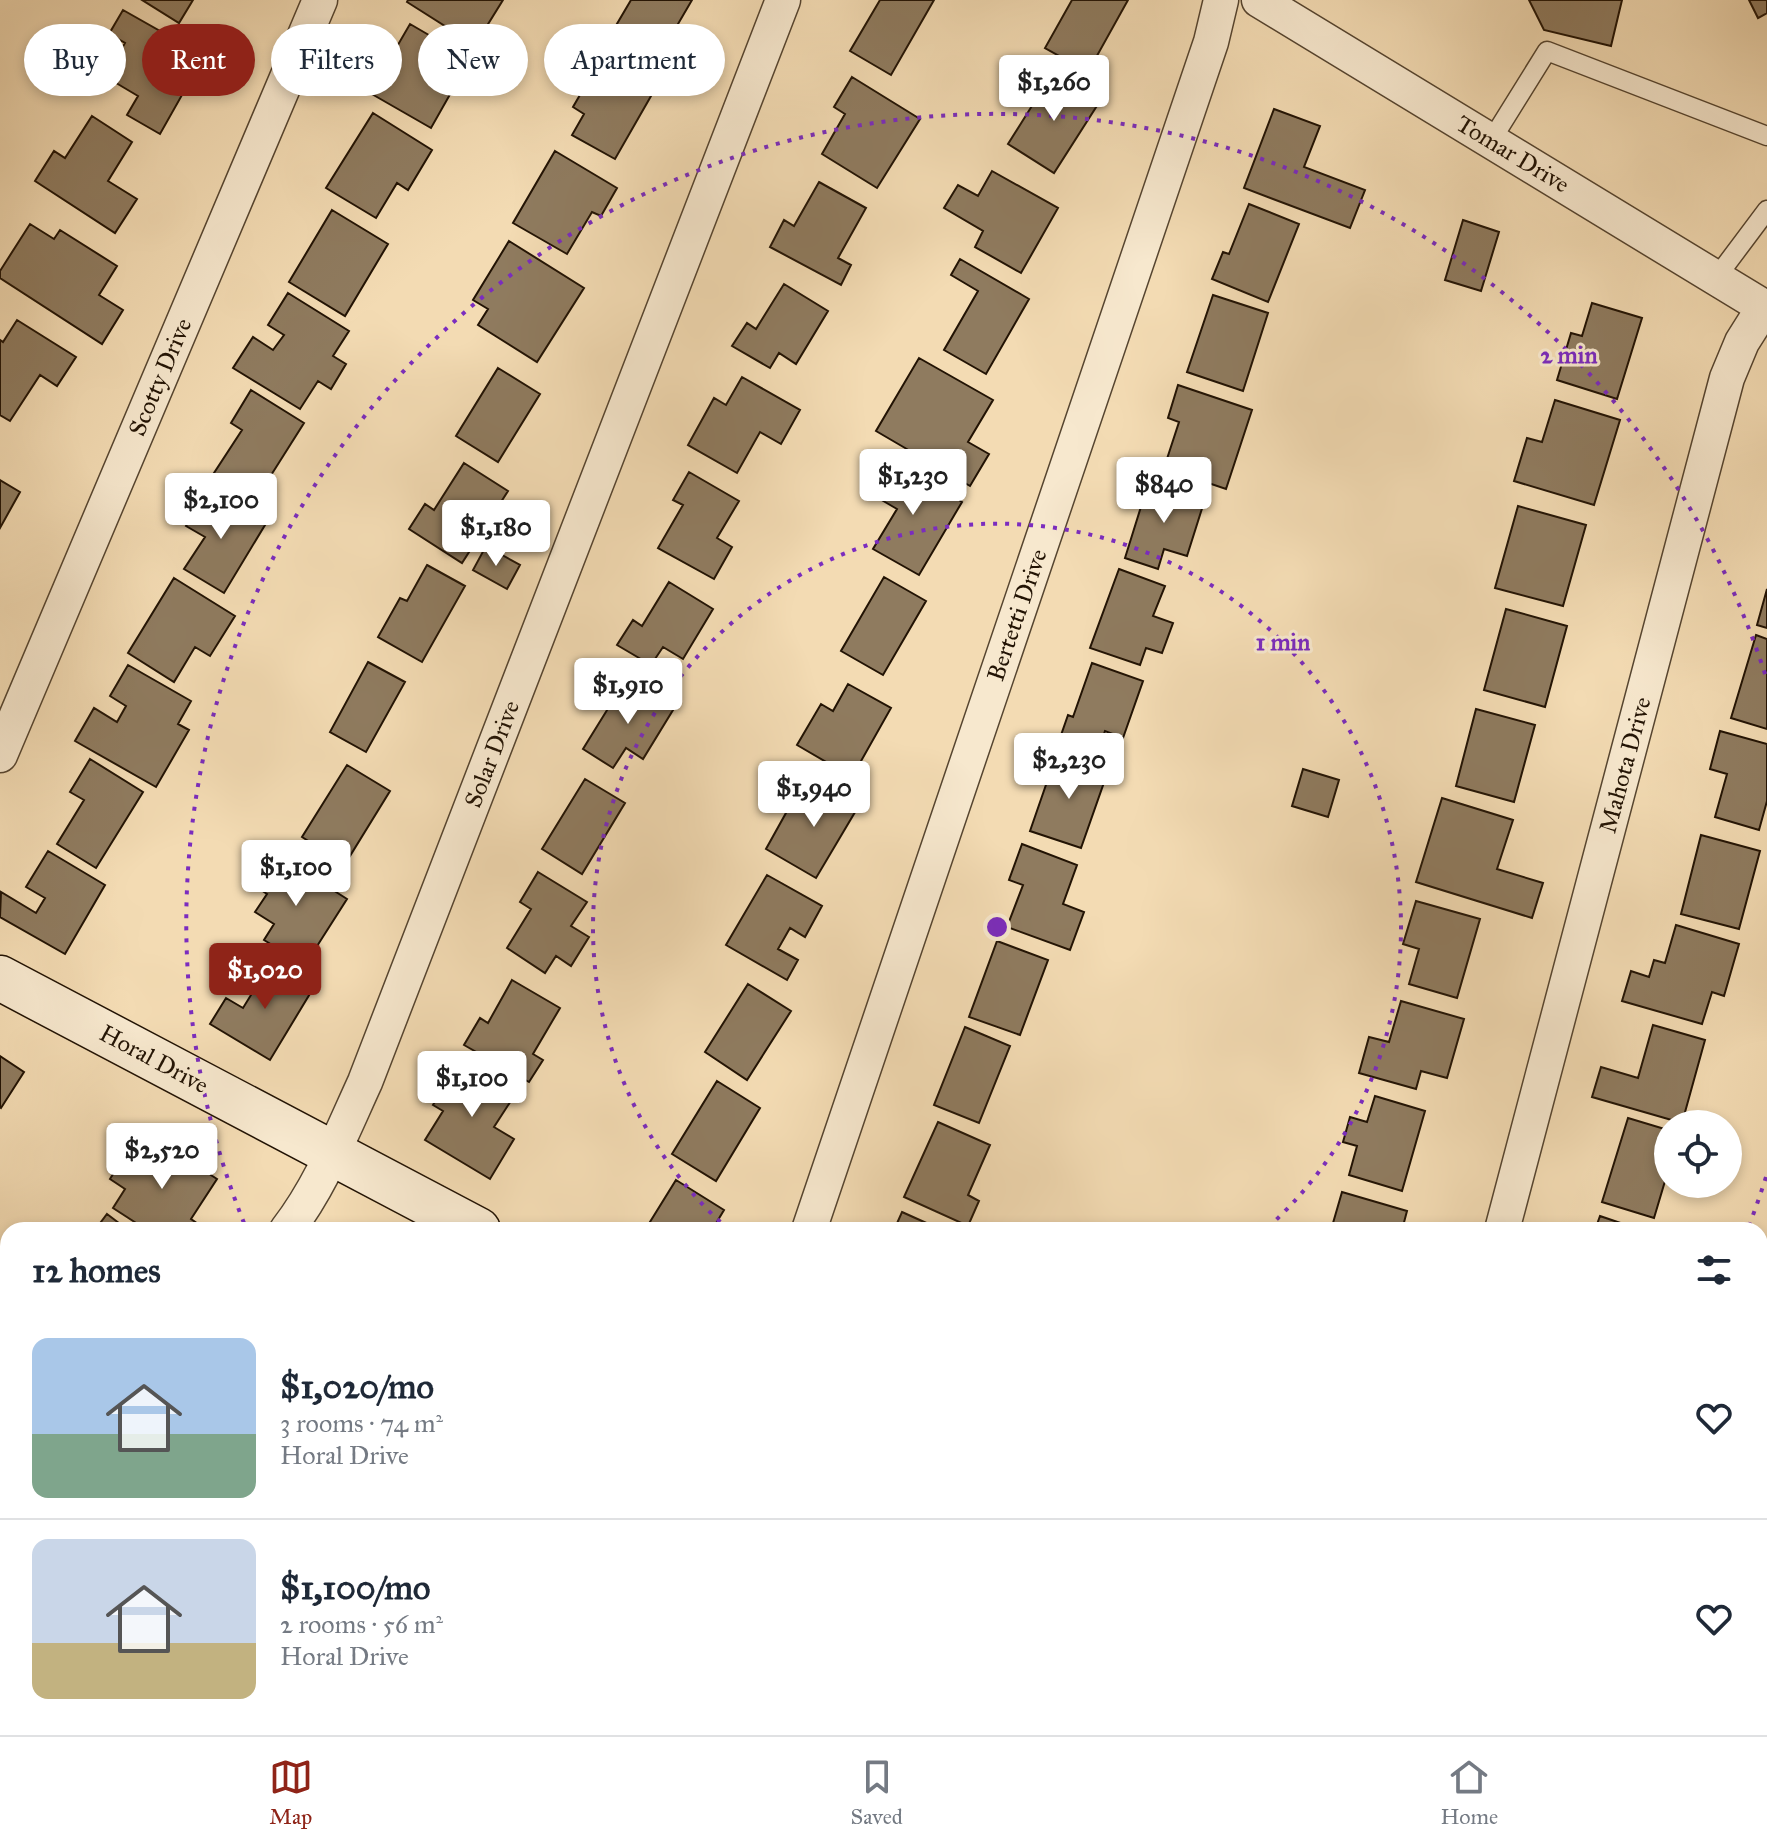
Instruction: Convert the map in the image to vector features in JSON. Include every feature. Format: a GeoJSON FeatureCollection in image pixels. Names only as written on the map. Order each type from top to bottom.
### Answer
{"type":"FeatureCollection","features":[{"type":"Feature","properties":{"kind":"street","name":"Scotty Drive"},"geometry":{"type":"LineString","coordinates":[[0,755],[320,0]]}},
{"type":"Feature","properties":{"kind":"street","name":"Solar Drive"},"geometry":{"type":"LineString","coordinates":[[293,1222],[332,1154],[371,1067],[783,0]]}},
{"type":"Feature","properties":{"kind":"street","name":"Bertetti Drive"},"geometry":{"type":"LineString","coordinates":[[812,1222],[1211,42],[1221,0]]}},
{"type":"Feature","properties":{"kind":"street","name":"Tomar Drive"},"geometry":{"type":"LineString","coordinates":[[1259,0],[1765,308]]}},
{"type":"Feature","properties":{"kind":"street","name":"Mahota Drive"},"geometry":{"type":"LineString","coordinates":[[1504,1222],[1727,378],[1742,342],[1765,308]]}},
{"type":"Feature","properties":{"kind":"street","name":"Horal Drive"},"geometry":{"type":"LineString","coordinates":[[0,978],[463,1222]]}},
{"type":"Feature","properties":{"kind":"lane"},"geometry":{"type":"LineString","coordinates":[[1491,141],[1547,51],[1767,136]]}},
{"type":"Feature","properties":{"kind":"lane"},"geometry":{"type":"LineString","coordinates":[[1716,278],[1767,210]]}},
{"type":"Feature","properties":{"kind":"building"},"geometry":{"type":"Polygon","coordinates":[[[142,0],[193,0],[179,23],[142,0]]]}},
{"type":"Feature","properties":{"kind":"building"},"geometry":{"type":"Polygon","coordinates":[[[503,0],[488,24],[442,24],[407,2],[503,0]]]}},
{"type":"Feature","properties":{"kind":"building"},"geometry":{"type":"Polygon","coordinates":[[[631,0],[692,0],[678,24],[617,24],[631,0]]]}},
{"type":"Feature","properties":{"kind":"building"},"geometry":{"type":"Polygon","coordinates":[[[880,0],[934,0],[891,75],[850,51],[880,0]]]}},
{"type":"Feature","properties":{"kind":"building"},"geometry":{"type":"Polygon","coordinates":[[[1072,0],[1128,0],[1088,72],[1045,48],[1072,0]]]}},
{"type":"Feature","properties":{"kind":"building"},"geometry":{"type":"Polygon","coordinates":[[[1529,0],[1622,0],[1611,46],[1544,30],[1529,0]]]}},
{"type":"Feature","properties":{"kind":"building"},"geometry":{"type":"Polygon","coordinates":[[[1749,0],[1767,0],[1767,13],[1758,18],[1749,0]]]}},
{"type":"Feature","properties":{"kind":"building"},"geometry":{"type":"Polygon","coordinates":[[[123,10],[148,24],[142,24],[142,96],[181,96],[160,134],[127,115],[138,96],[126,89],[126,24],[115,24],[123,10]]]}},
{"type":"Feature","properties":{"kind":"building"},"geometry":{"type":"Polygon","coordinates":[[[410,24],[418,29],[418,96],[449,96],[431,128],[375,96],[402,96],[402,38],[410,24]]]}},
{"type":"Feature","properties":{"kind":"building"},"geometry":{"type":"Polygon","coordinates":[[[1057,73],[1100,101],[1054,173],[1008,144],[1057,73]]]}},
{"type":"Feature","properties":{"kind":"building"},"geometry":{"type":"Polygon","coordinates":[[[852,77],[920,119],[877,188],[822,154],[845,114],[834,107],[852,77]]]}},
{"type":"Feature","properties":{"kind":"building"},"geometry":{"type":"Polygon","coordinates":[[[579,96],[651,96],[615,159],[572,135],[584,114],[573,107],[579,96]]]}},
{"type":"Feature","properties":{"kind":"building"},"geometry":{"type":"Polygon","coordinates":[[[1274,109],[1320,126],[1304,167],[1365,190],[1350,228],[1244,188],[1274,109]]]}},
{"type":"Feature","properties":{"kind":"building"},"geometry":{"type":"Polygon","coordinates":[[[373,113],[432,150],[408,190],[397,183],[376,218],[326,188],[373,113]]]}},
{"type":"Feature","properties":{"kind":"building"},"geometry":{"type":"Polygon","coordinates":[[[92,116],[132,142],[108,181],[137,199],[115,233],[35,181],[54,151],[65,158],[92,116]]]}},
{"type":"Feature","properties":{"kind":"building"},"geometry":{"type":"Polygon","coordinates":[[[555,151],[617,188],[601,216],[592,212],[567,254],[513,223],[555,151]]]}},
{"type":"Feature","properties":{"kind":"building"},"geometry":{"type":"Polygon","coordinates":[[[992,171],[1058,208],[1021,273],[975,247],[983,231],[944,208],[958,185],[978,196],[992,171]]]}},
{"type":"Feature","properties":{"kind":"building"},"geometry":{"type":"Polygon","coordinates":[[[819,182],[866,208],[838,258],[851,265],[841,285],[770,247],[784,220],[794,226],[819,182]]]}},
{"type":"Feature","properties":{"kind":"building"},"geometry":{"type":"Polygon","coordinates":[[[1249,204],[1299,224],[1268,302],[1212,279],[1223,252],[1229,254],[1249,204]]]}},
{"type":"Feature","properties":{"kind":"building"},"geometry":{"type":"Polygon","coordinates":[[[332,210],[388,244],[345,316],[289,282],[332,210]]]}},
{"type":"Feature","properties":{"kind":"building"},"geometry":{"type":"Polygon","coordinates":[[[1463,220],[1499,232],[1481,291],[1445,280],[1463,220]]]}},
{"type":"Feature","properties":{"kind":"building"},"geometry":{"type":"Polygon","coordinates":[[[30,224],[54,239],[60,230],[117,266],[99,295],[123,310],[102,344],[0,278],[0,271],[30,224]]]}},
{"type":"Feature","properties":{"kind":"building"},"geometry":{"type":"Polygon","coordinates":[[[509,241],[584,288],[537,362],[478,325],[488,309],[473,300],[509,241]]]}},
{"type":"Feature","properties":{"kind":"building"},"geometry":{"type":"Polygon","coordinates":[[[960,259],[1029,299],[986,374],[944,350],[978,291],[951,275],[960,259]]]}},
{"type":"Feature","properties":{"kind":"building"},"geometry":{"type":"Polygon","coordinates":[[[784,284],[828,311],[796,364],[779,353],[770,368],[732,346],[747,323],[756,329],[784,284]]]}},
{"type":"Feature","properties":{"kind":"building"},"geometry":{"type":"Polygon","coordinates":[[[288,293],[349,331],[333,356],[346,364],[331,389],[318,381],[300,409],[233,368],[253,337],[273,350],[284,335],[268,325],[288,293]]]}},
{"type":"Feature","properties":{"kind":"building"},"geometry":{"type":"Polygon","coordinates":[[[1213,295],[1268,313],[1243,391],[1187,372],[1213,295]]]}},
{"type":"Feature","properties":{"kind":"building"},"geometry":{"type":"Polygon","coordinates":[[[1592,303],[1642,318],[1617,399],[1557,380],[1571,333],[1582,336],[1592,303]]]}},
{"type":"Feature","properties":{"kind":"building"},"geometry":{"type":"Polygon","coordinates":[[[17,320],[76,357],[57,386],[40,375],[10,421],[0,415],[0,340],[3,342],[17,320]]]}},
{"type":"Feature","properties":{"kind":"building"},"geometry":{"type":"Polygon","coordinates":[[[919,358],[993,400],[968,442],[989,454],[970,486],[876,431],[919,358]]]}},
{"type":"Feature","properties":{"kind":"building"},"geometry":{"type":"Polygon","coordinates":[[[498,368],[540,394],[498,462],[456,436],[498,368]]]}},
{"type":"Feature","properties":{"kind":"building"},"geometry":{"type":"Polygon","coordinates":[[[742,377],[800,410],[781,444],[760,432],[737,473],[688,445],[714,398],[726,405],[742,377]]]}},
{"type":"Feature","properties":{"kind":"building"},"geometry":{"type":"Polygon","coordinates":[[[1178,385],[1252,410],[1226,489],[1164,468],[1179,422],[1168,418],[1178,385]]]}},
{"type":"Feature","properties":{"kind":"building"},"geometry":{"type":"Polygon","coordinates":[[[251,390],[304,423],[256,499],[214,473],[242,430],[231,423],[251,390]]]}},
{"type":"Feature","properties":{"kind":"building"},"geometry":{"type":"Polygon","coordinates":[[[1555,400],[1620,420],[1594,505],[1514,481],[1527,438],[1542,442],[1555,400]]]}},
{"type":"Feature","properties":{"kind":"building"},"geometry":{"type":"Polygon","coordinates":[[[893,461],[962,502],[919,575],[873,549],[897,509],[873,495],[893,461]]]}},
{"type":"Feature","properties":{"kind":"building"},"geometry":{"type":"Polygon","coordinates":[[[464,463],[508,491],[462,563],[409,529],[425,504],[434,510],[464,463]]]}},
{"type":"Feature","properties":{"kind":"building"},"geometry":{"type":"Polygon","coordinates":[[[689,472],[739,501],[717,538],[732,547],[714,579],[658,548],[683,505],[673,500],[689,472]]]}},
{"type":"Feature","properties":{"kind":"building"},"geometry":{"type":"Polygon","coordinates":[[[0,480],[20,492],[0,528],[0,480]]]}},
{"type":"Feature","properties":{"kind":"building"},"geometry":{"type":"Polygon","coordinates":[[[1149,481],[1205,499],[1187,556],[1164,549],[1158,569],[1125,558],[1149,481]]]}},
{"type":"Feature","properties":{"kind":"building"},"geometry":{"type":"Polygon","coordinates":[[[209,490],[265,525],[224,593],[184,569],[205,537],[186,526],[209,490]]]}},
{"type":"Feature","properties":{"kind":"building"},"geometry":{"type":"Polygon","coordinates":[[[1518,506],[1586,525],[1563,606],[1495,588],[1518,506]]]}},
{"type":"Feature","properties":{"kind":"building"},"geometry":{"type":"Polygon","coordinates":[[[486,546],[520,565],[507,589],[473,570],[486,546]]]}},
{"type":"Feature","properties":{"kind":"building"},"geometry":{"type":"Polygon","coordinates":[[[427,565],[465,586],[422,662],[378,637],[400,598],[407,601],[427,565]]]}},
{"type":"Feature","properties":{"kind":"building"},"geometry":{"type":"Polygon","coordinates":[[[1119,569],[1165,586],[1153,616],[1173,623],[1162,653],[1146,648],[1140,665],[1090,648],[1119,569]]]}},
{"type":"Feature","properties":{"kind":"building"},"geometry":{"type":"Polygon","coordinates":[[[884,577],[926,601],[883,675],[841,651],[884,577]]]}},
{"type":"Feature","properties":{"kind":"building"},"geometry":{"type":"Polygon","coordinates":[[[174,578],[235,616],[210,656],[195,647],[174,682],[128,653],[174,578]]]}},
{"type":"Feature","properties":{"kind":"building"},"geometry":{"type":"Polygon","coordinates":[[[669,582],[713,609],[683,659],[663,647],[651,665],[617,645],[633,620],[642,626],[669,582]]]}},
{"type":"Feature","properties":{"kind":"building"},"geometry":{"type":"Polygon","coordinates":[[[1767,589],[1767,628],[1757,625],[1767,589]]]}},
{"type":"Feature","properties":{"kind":"building"},"geometry":{"type":"Polygon","coordinates":[[[1506,609],[1567,626],[1545,707],[1484,690],[1506,609]]]}},
{"type":"Feature","properties":{"kind":"building"},"geometry":{"type":"Polygon","coordinates":[[[1756,635],[1767,639],[1767,729],[1731,718],[1756,635]]]}},
{"type":"Feature","properties":{"kind":"building"},"geometry":{"type":"Polygon","coordinates":[[[368,662],[405,682],[366,752],[330,732],[368,662]]]}},
{"type":"Feature","properties":{"kind":"building"},"geometry":{"type":"Polygon","coordinates":[[[1092,663],[1143,681],[1123,738],[1105,731],[1097,754],[1059,741],[1068,715],[1073,717],[1092,663]]]}},
{"type":"Feature","properties":{"kind":"building"},"geometry":{"type":"Polygon","coordinates":[[[128,665],[191,701],[178,724],[189,730],[156,787],[75,741],[94,708],[117,722],[126,706],[110,696],[128,665]]]}},
{"type":"Feature","properties":{"kind":"building"},"geometry":{"type":"Polygon","coordinates":[[[625,681],[673,710],[643,759],[626,748],[613,768],[583,749],[625,681]]]}},
{"type":"Feature","properties":{"kind":"building"},"geometry":{"type":"Polygon","coordinates":[[[848,684],[891,708],[852,777],[797,745],[821,704],[833,711],[848,684]]]}},
{"type":"Feature","properties":{"kind":"building"},"geometry":{"type":"Polygon","coordinates":[[[1476,709],[1535,725],[1514,802],[1456,786],[1476,709]]]}},
{"type":"Feature","properties":{"kind":"building"},"geometry":{"type":"Polygon","coordinates":[[[1720,731],[1767,744],[1767,801],[1759,830],[1715,817],[1727,774],[1710,769],[1720,731]]]}},
{"type":"Feature","properties":{"kind":"building"},"geometry":{"type":"Polygon","coordinates":[[[1057,753],[1108,771],[1081,848],[1030,831],[1057,753]]]}},
{"type":"Feature","properties":{"kind":"building"},"geometry":{"type":"Polygon","coordinates":[[[90,759],[143,792],[96,868],[57,844],[84,800],[70,792],[90,759]]]}},
{"type":"Feature","properties":{"kind":"building"},"geometry":{"type":"Polygon","coordinates":[[[347,765],[390,791],[345,864],[302,837],[347,765]]]}},
{"type":"Feature","properties":{"kind":"building"},"geometry":{"type":"Polygon","coordinates":[[[1303,769],[1339,780],[1328,817],[1292,806],[1303,769]]]}},
{"type":"Feature","properties":{"kind":"building"},"geometry":{"type":"Polygon","coordinates":[[[585,779],[625,803],[582,874],[542,849],[585,779]]]}},
{"type":"Feature","properties":{"kind":"building"},"geometry":{"type":"Polygon","coordinates":[[[822,779],[861,802],[816,878],[766,849],[791,804],[803,811],[822,779]]]}},
{"type":"Feature","properties":{"kind":"building"},"geometry":{"type":"Polygon","coordinates":[[[1442,798],[1513,820],[1497,869],[1543,883],[1532,918],[1416,882],[1442,798]]]}},
{"type":"Feature","properties":{"kind":"building"},"geometry":{"type":"Polygon","coordinates":[[[1701,835],[1760,851],[1739,929],[1681,914],[1701,835]]]}},
{"type":"Feature","properties":{"kind":"building"},"geometry":{"type":"Polygon","coordinates":[[[1022,844],[1077,865],[1063,904],[1084,912],[1070,950],[1007,927],[1023,885],[1009,880],[1022,844]]]}},
{"type":"Feature","properties":{"kind":"building"},"geometry":{"type":"Polygon","coordinates":[[[48,851],[105,885],[65,954],[0,917],[1,892],[36,913],[45,898],[26,887],[48,851]]]}},
{"type":"Feature","properties":{"kind":"building"},"geometry":{"type":"Polygon","coordinates":[[[275,853],[347,899],[305,965],[264,940],[274,924],[255,912],[267,894],[255,886],[275,853]]]}},
{"type":"Feature","properties":{"kind":"building"},"geometry":{"type":"Polygon","coordinates":[[[538,872],[587,902],[571,926],[589,937],[571,966],[556,956],[545,973],[507,948],[531,909],[520,902],[538,872]]]}},
{"type":"Feature","properties":{"kind":"building"},"geometry":{"type":"Polygon","coordinates":[[[767,875],[822,906],[805,937],[790,928],[778,949],[798,960],[787,980],[726,945],[767,875]]]}},
{"type":"Feature","properties":{"kind":"building"},"geometry":{"type":"Polygon","coordinates":[[[1416,901],[1480,919],[1457,998],[1409,984],[1419,949],[1403,944],[1416,901]]]}},
{"type":"Feature","properties":{"kind":"building"},"geometry":{"type":"Polygon","coordinates":[[[1676,925],[1739,944],[1724,996],[1712,992],[1702,1024],[1622,1001],[1631,971],[1649,977],[1654,960],[1665,963],[1676,925]]]}},
{"type":"Feature","properties":{"kind":"building"},"geometry":{"type":"Polygon","coordinates":[[[997,941],[1048,960],[1020,1035],[969,1017],[997,941]]]}},
{"type":"Feature","properties":{"kind":"building"},"geometry":{"type":"Polygon","coordinates":[[[272,961],[314,987],[270,1060],[210,1024],[226,998],[243,1008],[272,961]]]}},
{"type":"Feature","properties":{"kind":"building"},"geometry":{"type":"Polygon","coordinates":[[[512,980],[560,1008],[533,1054],[543,1060],[529,1082],[464,1045],[480,1018],[488,1023],[512,980]]]}},
{"type":"Feature","properties":{"kind":"building"},"geometry":{"type":"Polygon","coordinates":[[[748,984],[791,1011],[747,1080],[705,1052],[748,984]]]}},
{"type":"Feature","properties":{"kind":"building"},"geometry":{"type":"Polygon","coordinates":[[[1401,1001],[1464,1019],[1447,1078],[1421,1071],[1416,1089],[1359,1073],[1369,1037],[1389,1042],[1401,1001]]]}},
{"type":"Feature","properties":{"kind":"building"},"geometry":{"type":"Polygon","coordinates":[[[1653,1025],[1705,1040],[1686,1110],[1654,1110],[1654,1115],[1592,1097],[1601,1067],[1638,1078],[1653,1025]]]}},
{"type":"Feature","properties":{"kind":"building"},"geometry":{"type":"Polygon","coordinates":[[[965,1027],[1010,1046],[979,1123],[934,1105],[965,1027]]]}},
{"type":"Feature","properties":{"kind":"building"},"geometry":{"type":"Polygon","coordinates":[[[0,1056],[24,1072],[1,1108],[0,1107],[0,1056]]]}},
{"type":"Feature","properties":{"kind":"building"},"geometry":{"type":"Polygon","coordinates":[[[461,1059],[516,1093],[494,1127],[514,1139],[490,1179],[425,1140],[443,1111],[433,1105],[461,1059]]]}},
{"type":"Feature","properties":{"kind":"building"},"geometry":{"type":"Polygon","coordinates":[[[717,1081],[760,1108],[716,1181],[672,1154],[717,1081]]]}},
{"type":"Feature","properties":{"kind":"building"},"geometry":{"type":"Polygon","coordinates":[[[1375,1096],[1425,1111],[1402,1191],[1349,1175],[1357,1146],[1343,1142],[1350,1117],[1367,1122],[1375,1096]]]}},
{"type":"Feature","properties":{"kind":"building"},"geometry":{"type":"Polygon","coordinates":[[[1628,1118],[1654,1126],[1654,1198],[1660,1198],[1654,1218],[1602,1202],[1628,1118]]]}},
{"type":"Feature","properties":{"kind":"building"},"geometry":{"type":"Polygon","coordinates":[[[938,1122],[990,1145],[968,1195],[979,1201],[970,1222],[959,1222],[904,1197],[938,1122]]]}},
{"type":"Feature","properties":{"kind":"building"},"geometry":{"type":"Polygon","coordinates":[[[161,1143],[217,1179],[191,1219],[195,1222],[135,1222],[113,1208],[125,1189],[110,1179],[126,1153],[146,1167],[161,1143]]]}},
{"type":"Feature","properties":{"kind":"building"},"geometry":{"type":"Polygon","coordinates":[[[676,1180],[724,1210],[717,1222],[650,1222],[676,1180]]]}},
{"type":"Feature","properties":{"kind":"building"},"geometry":{"type":"Polygon","coordinates":[[[1342,1192],[1407,1211],[1404,1222],[1333,1222],[1342,1192]]]}},
{"type":"Feature","properties":{"kind":"building"},"geometry":{"type":"Polygon","coordinates":[[[902,1212],[924,1222],[898,1222],[902,1212]]]}},
{"type":"Feature","properties":{"kind":"building"},"geometry":{"type":"Polygon","coordinates":[[[107,1214],[118,1222],[101,1222],[107,1214]]]}},
{"type":"Feature","properties":{"kind":"building"},"geometry":{"type":"Polygon","coordinates":[[[1600,1216],[1618,1222],[1598,1222],[1600,1216]]]}}]}
